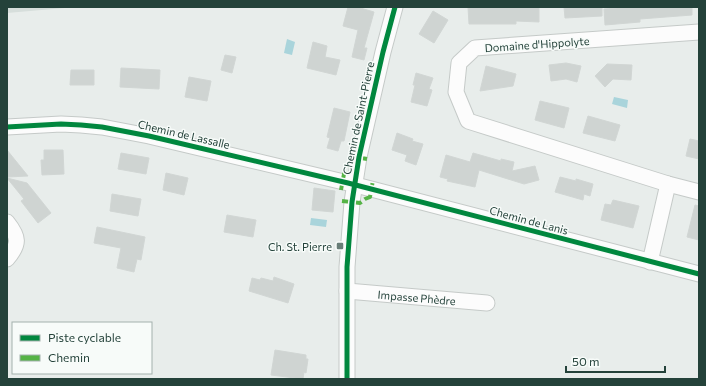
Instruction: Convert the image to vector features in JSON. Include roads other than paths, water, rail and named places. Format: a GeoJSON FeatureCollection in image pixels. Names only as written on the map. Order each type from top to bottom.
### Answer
{"type":"FeatureCollection","features":[{"type":"Feature","properties":{"kind":"street","name":"Chemin de Saint-Pierre"},"geometry":{"type":"LineString","coordinates":[[347,379],[348,254],[354,185],[383,52],[395,7]]}},
{"type":"Feature","properties":{"kind":"street","name":"Domaine d'Hippolyte"},"geometry":{"type":"LineString","coordinates":[[699,32],[475,48],[459,63],[456,92],[468,121],[668,184],[699,192]]}},
{"type":"Feature","properties":{"kind":"street","name":"Chemin de Lassalle"},"geometry":{"type":"LineString","coordinates":[[7,127],[61,124],[102,127],[206,149],[354,185]]}},
{"type":"Feature","properties":{"kind":"street"},"geometry":{"type":"LineString","coordinates":[[650,262],[668,184]]}},
{"type":"Feature","properties":{"kind":"street","name":"Chemin de Lanis"},"geometry":{"type":"LineString","coordinates":[[354,185],[699,274]]}},
{"type":"Feature","properties":{"kind":"street"},"geometry":{"type":"LineString","coordinates":[[7,222],[17,238],[13,252],[7,259]]}},
{"type":"Feature","properties":{"kind":"street","name":"Impasse Phèdre"},"geometry":{"type":"LineString","coordinates":[[347,291],[487,303]]}},
{"type":"Feature","properties":{"kind":"water"},"geometry":{"type":"Polygon","coordinates":[[[287,39],[295,42],[292,55],[284,53],[287,39]]]}},
{"type":"Feature","properties":{"kind":"water"},"geometry":{"type":"Polygon","coordinates":[[[614,97],[628,100],[627,108],[612,104],[614,97]]]}},
{"type":"Feature","properties":{"kind":"water"},"geometry":{"type":"Polygon","coordinates":[[[311,218],[327,220],[326,227],[310,225],[311,218]]]}},
{"type":"Feature","properties":{"kind":"place","name":"Ch. St. Pierre"},"geometry":{"type":"Point","coordinates":[340,246]}}]}
